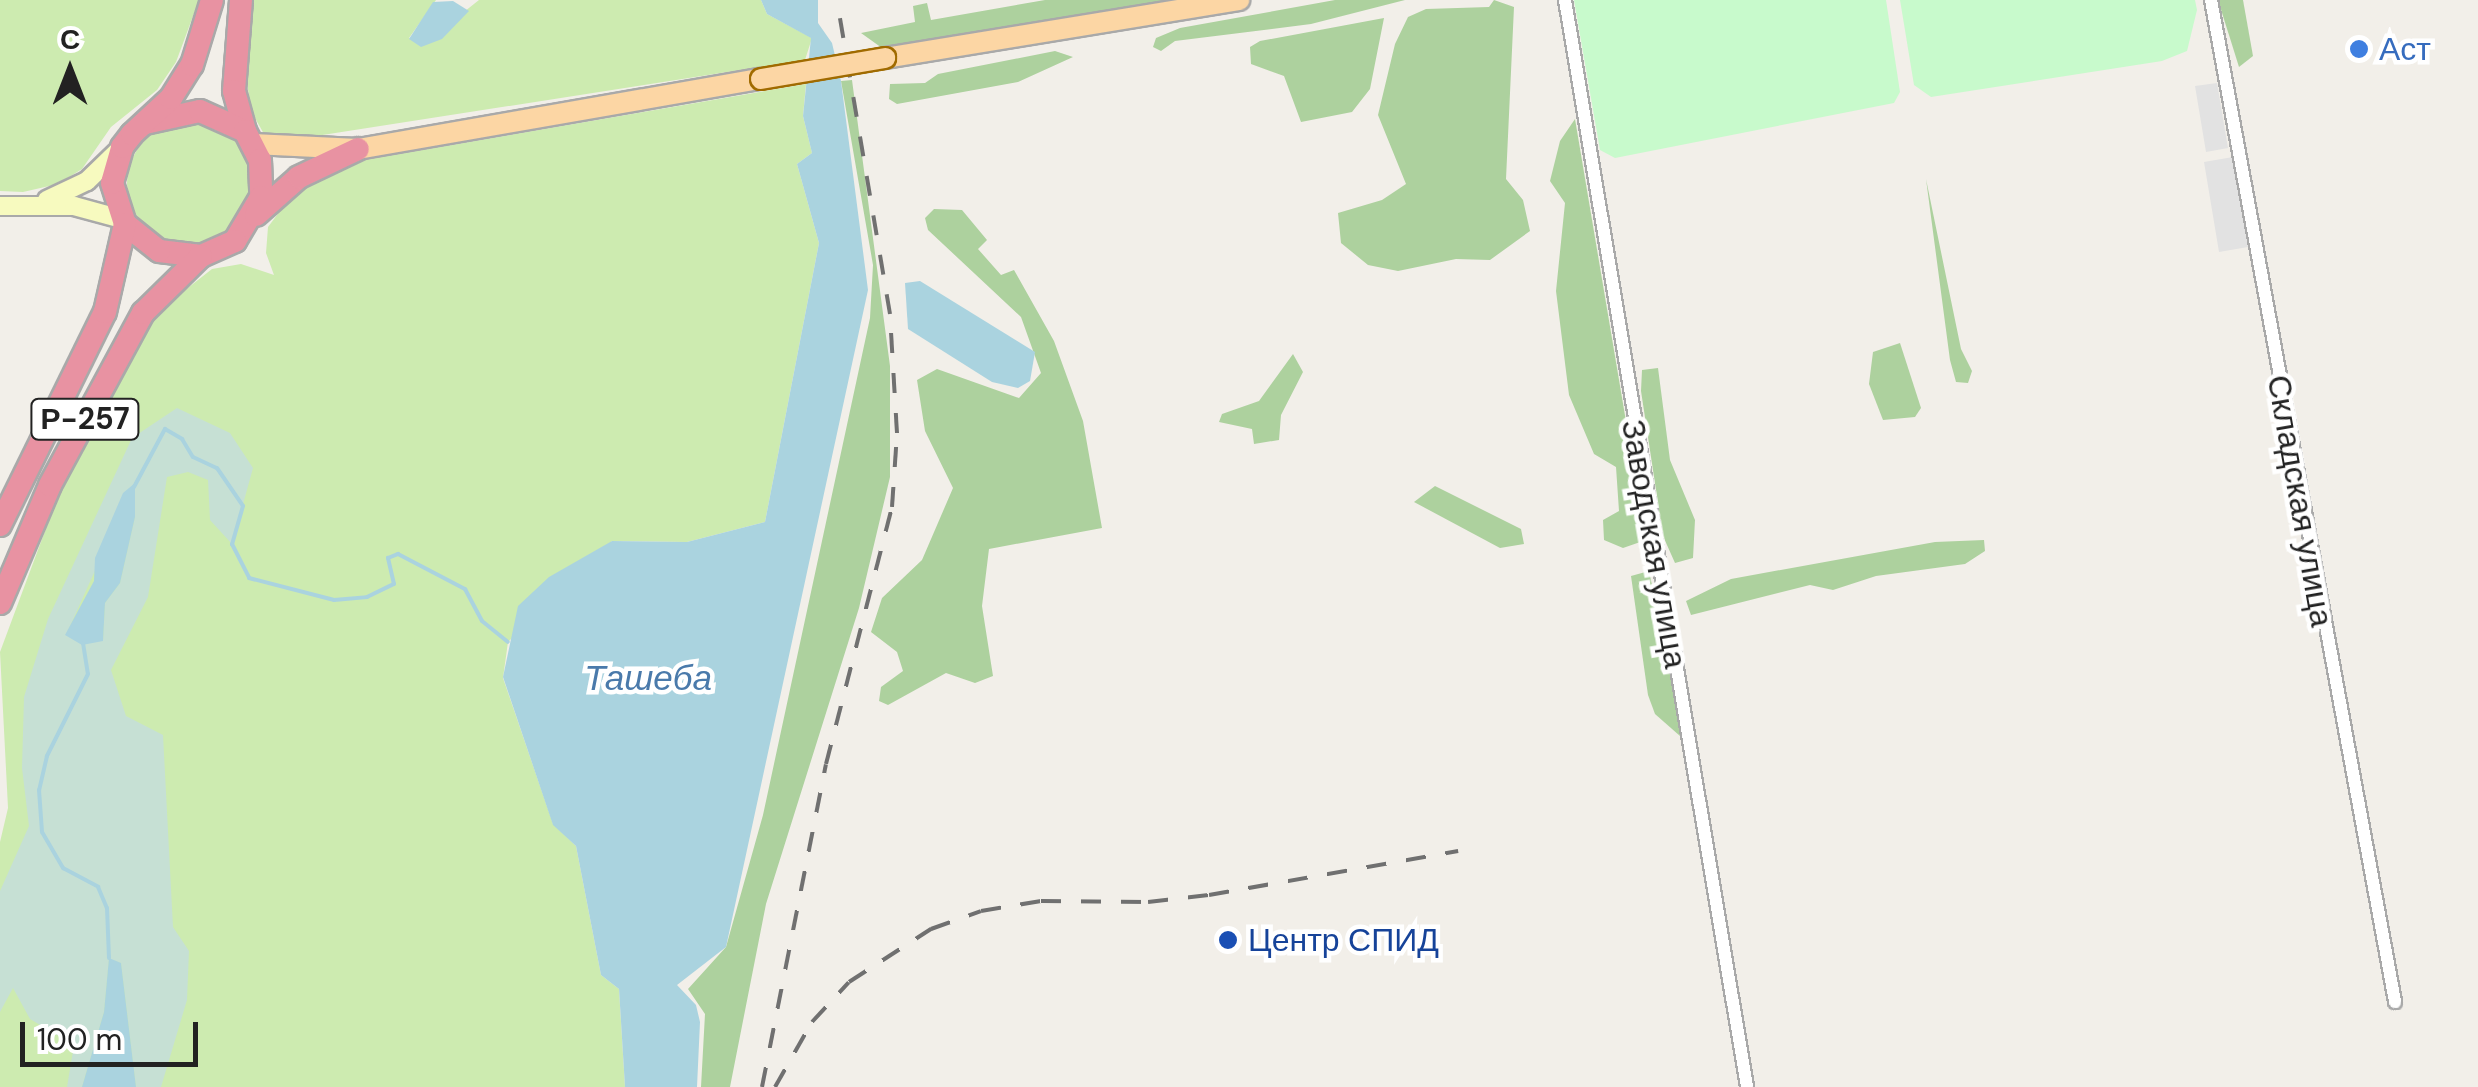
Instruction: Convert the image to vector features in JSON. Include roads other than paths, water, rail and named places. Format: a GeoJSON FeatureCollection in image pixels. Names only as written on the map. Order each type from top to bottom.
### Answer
{"type":"FeatureCollection","features":[{"type":"Feature","properties":{"kind":"highway"},"geometry":{"type":"LineString","coordinates":[[122,147],[192,65],[212,0]]}},
{"type":"Feature","properties":{"kind":"highway"},"geometry":{"type":"LineString","coordinates":[[240,0],[234,91],[262,183],[256,215]]}},
{"type":"Feature","properties":{"kind":"highway"},"geometry":{"type":"LineString","coordinates":[[145,123],[200,111],[249,138]]}},
{"type":"Feature","properties":{"kind":"highway","name":"Р-257"},"geometry":{"type":"LineString","coordinates":[[0,526],[104,312],[123,222],[112,183],[122,147]]}},
{"type":"Feature","properties":{"kind":"highway"},"geometry":{"type":"LineString","coordinates":[[256,215],[299,177],[358,149]]}},
{"type":"Feature","properties":{"kind":"highway","name":"Р-257"},"geometry":{"type":"LineString","coordinates":[[0,603],[50,486],[142,313],[201,256],[235,241],[256,215]]}},
{"type":"Feature","properties":{"kind":"highway"},"geometry":{"type":"LineString","coordinates":[[123,222],[158,251],[201,256]]}},
{"type":"Feature","properties":{"kind":"main road"},"geometry":{"type":"LineString","coordinates":[[249,138],[358,149],[1239,0]]}},
{"type":"Feature","properties":{"kind":"street","name":"Заводская улица"},"geometry":{"type":"LineString","coordinates":[[1565,0],[1747,1087]]}},
{"type":"Feature","properties":{"kind":"street","name":"Складская улица"},"geometry":{"type":"LineString","coordinates":[[2211,0],[2395,1002]]}},
{"type":"Feature","properties":{"kind":"street"},"geometry":{"type":"LineString","coordinates":[[32,204],[74,190],[122,147]]}},
{"type":"Feature","properties":{"kind":"street"},"geometry":{"type":"LineString","coordinates":[[0,206],[74,206],[123,222]]}},
{"type":"Feature","properties":{"kind":"water","name":"Ташеба"},"geometry":{"type":"Polygon","coordinates":[[[761,0],[818,0],[818,23],[832,43],[841,81],[868,290],[726,947],[677,985],[696,1005],[700,1022],[697,1087],[625,1087],[619,989],[601,975],[576,846],[553,825],[503,677],[518,606],[549,577],[612,541],[687,542],[765,522],[819,243],[797,164],[812,153],[803,116],[811,38],[767,14],[761,0]]]}},
{"type":"Feature","properties":{"kind":"water"},"geometry":{"type":"Polygon","coordinates":[[[453,1],[469,11],[442,39],[421,47],[409,39],[433,2],[453,1]]]}},
{"type":"Feature","properties":{"kind":"water"},"geometry":{"type":"Polygon","coordinates":[[[920,281],[1035,352],[1030,381],[1018,388],[992,382],[908,329],[905,283],[920,281]]]}},
{"type":"Feature","properties":{"kind":"water"},"geometry":{"type":"Polygon","coordinates":[[[135,483],[135,517],[120,583],[105,603],[103,641],[82,645],[65,635],[94,581],[95,558],[123,493],[135,483]]]}},
{"type":"Feature","properties":{"kind":"water"},"geometry":{"type":"Polygon","coordinates":[[[109,958],[121,963],[136,1087],[82,1087],[104,1012],[109,958]]]}},
{"type":"Feature","properties":{"kind":"waterway"},"geometry":{"type":"LineString","coordinates":[[134,487],[165,429],[182,439],[193,457],[217,468],[243,506],[232,544],[249,578],[334,600],[367,597],[394,584],[388,558],[398,554],[465,589],[482,621],[508,642]]}},
{"type":"Feature","properties":{"kind":"waterway"},"geometry":{"type":"LineString","coordinates":[[83,643],[88,674],[47,756],[39,790],[42,832],[63,868],[98,887],[107,908],[109,958]]}},
{"type":"Feature","properties":{"kind":"railway"},"geometry":{"type":"LineString","coordinates":[[762,1087],[826,764],[892,507],[897,433],[890,314],[837,0]]}},
{"type":"Feature","properties":{"kind":"railway"},"geometry":{"type":"LineString","coordinates":[[775,1087],[812,1022],[849,982],[931,929],[981,911],[1041,901],[1148,902],[1209,895],[1458,851]]}},
{"type":"Feature","properties":{"kind":"place","name":"Аст"},"geometry":{"type":"Point","coordinates":[2359,49]}},
{"type":"Feature","properties":{"kind":"place","name":"Центр СПИД"},"geometry":{"type":"Point","coordinates":[1228,940]}}]}
